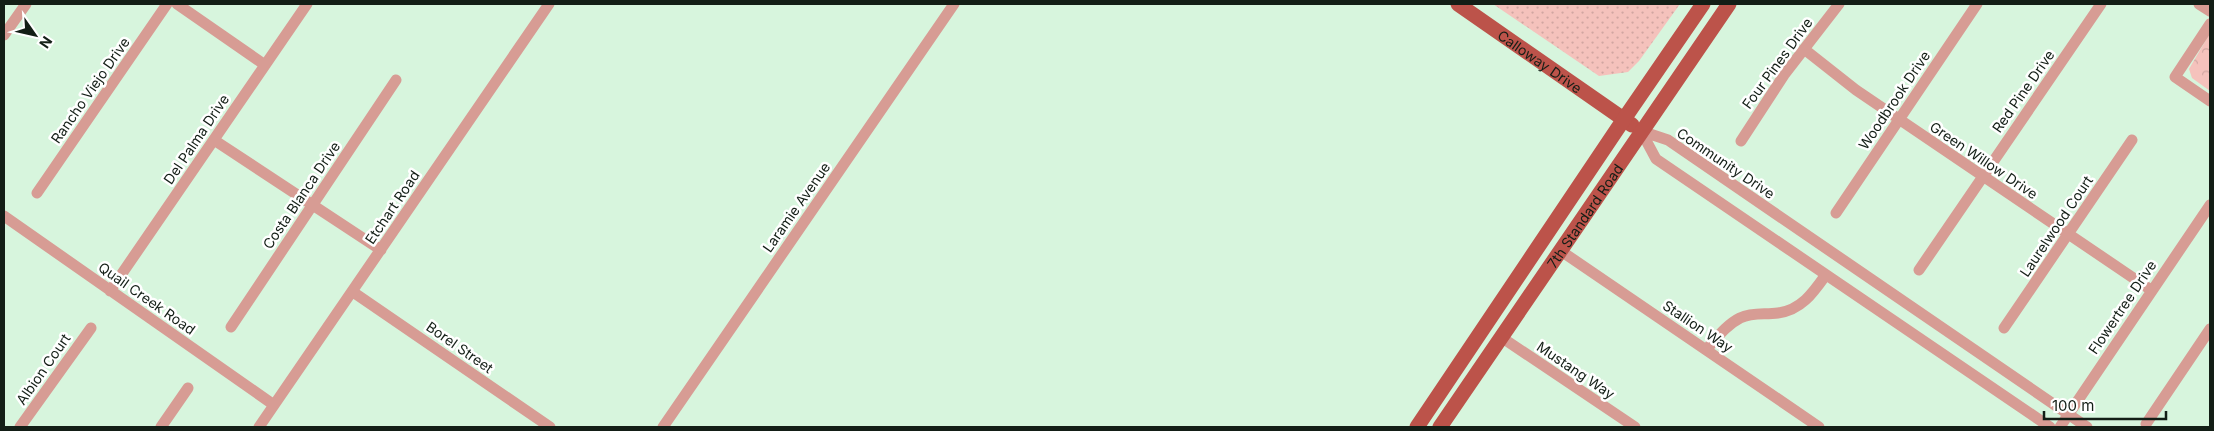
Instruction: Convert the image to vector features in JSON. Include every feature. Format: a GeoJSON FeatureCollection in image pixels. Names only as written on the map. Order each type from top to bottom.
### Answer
{"type":"FeatureCollection","features":[{"type":"Feature","properties":{"kind":"main road","name":"Calloway Drive"},"geometry":{"type":"LineString","coordinates":[[1458,4],[1641,131]]}},
{"type":"Feature","properties":{"kind":"main road","name":"7th Standard Road"},"geometry":{"type":"LineString","coordinates":[[1417,427],[1703,4]]}},
{"type":"Feature","properties":{"kind":"main road","name":"7th Standard Road"},"geometry":{"type":"LineString","coordinates":[[1440,427],[1729,4]]}},
{"type":"Feature","properties":{"kind":"street"},"geometry":{"type":"LineString","coordinates":[[4,35],[26,4]]}},
{"type":"Feature","properties":{"kind":"street","name":"Rancho Viejo Drive"},"geometry":{"type":"LineString","coordinates":[[37,193],[167,4]]}},
{"type":"Feature","properties":{"kind":"street"},"geometry":{"type":"LineString","coordinates":[[177,4],[265,65]]}},
{"type":"Feature","properties":{"kind":"street","name":"Del Palma Drive"},"geometry":{"type":"LineString","coordinates":[[110,291],[307,4]]}},
{"type":"Feature","properties":{"kind":"street","name":"Etchart Road"},"geometry":{"type":"LineString","coordinates":[[259,427],[549,4]]}},
{"type":"Feature","properties":{"kind":"street","name":"Laramie Avenue"},"geometry":{"type":"LineString","coordinates":[[663,427],[954,4]]}},
{"type":"Feature","properties":{"kind":"street","name":"Four Pines Drive"},"geometry":{"type":"LineString","coordinates":[[1741,141],[1784,75],[1840,4]]}},
{"type":"Feature","properties":{"kind":"street","name":"Woodbrook Drive"},"geometry":{"type":"LineString","coordinates":[[1836,213],[1977,4]]}},
{"type":"Feature","properties":{"kind":"street","name":"Red Pine Drive"},"geometry":{"type":"LineString","coordinates":[[1919,270],[2101,4]]}},
{"type":"Feature","properties":{"kind":"street"},"geometry":{"type":"LineString","coordinates":[[2199,4],[2210,11]]}},
{"type":"Feature","properties":{"kind":"street"},"geometry":{"type":"LineString","coordinates":[[2210,24],[2174,77],[2210,101]]}},
{"type":"Feature","properties":{"kind":"street","name":"Green Willow Drive"},"geometry":{"type":"LineString","coordinates":[[1804,49],[1898,120],[2151,290]]}},
{"type":"Feature","properties":{"kind":"street","name":"Costa Blanca Drive"},"geometry":{"type":"LineString","coordinates":[[232,327],[396,80]]}},
{"type":"Feature","properties":{"kind":"street"},"geometry":{"type":"LineString","coordinates":[[1641,131],[1656,159],[1825,276],[2050,427]]}},
{"type":"Feature","properties":{"kind":"street","name":"Community Drive"},"geometry":{"type":"LineString","coordinates":[[1641,131],[1668,140],[2087,427]]}},
{"type":"Feature","properties":{"kind":"street"},"geometry":{"type":"LineString","coordinates":[[214,140],[381,250]]}},
{"type":"Feature","properties":{"kind":"street","name":"Laurelwood Court"},"geometry":{"type":"LineString","coordinates":[[2004,328],[2132,140]]}},
{"type":"Feature","properties":{"kind":"street","name":"Flowertree Drive"},"geometry":{"type":"LineString","coordinates":[[2060,427],[2151,290],[2206,222],[2210,205]]}},
{"type":"Feature","properties":{"kind":"street","name":"Quail Creek Road"},"geometry":{"type":"LineString","coordinates":[[6,221],[274,405]]}},
{"type":"Feature","properties":{"kind":"street","name":"Stallion Way"},"geometry":{"type":"LineString","coordinates":[[1560,251],[1819,427]]}},
{"type":"Feature","properties":{"kind":"street"},"geometry":{"type":"LineString","coordinates":[[1706,350],[1721,332],[1739,318],[1758,313],[1778,313],[1805,302],[1825,276]]}},
{"type":"Feature","properties":{"kind":"street","name":"Borel Street"},"geometry":{"type":"LineString","coordinates":[[353,292],[550,427]]}},
{"type":"Feature","properties":{"kind":"street","name":"Albion Court"},"geometry":{"type":"LineString","coordinates":[[20,427],[91,328]]}},
{"type":"Feature","properties":{"kind":"street"},"geometry":{"type":"LineString","coordinates":[[2146,424],[2210,329]]}},
{"type":"Feature","properties":{"kind":"street","name":"Mustang Way"},"geometry":{"type":"LineString","coordinates":[[1501,337],[1635,427]]}},
{"type":"Feature","properties":{"kind":"street"},"geometry":{"type":"LineString","coordinates":[[161,427],[188,388]]}},
{"type":"Feature","properties":{"kind":"green space"},"geometry":{"type":"Polygon","coordinates":[[[1493,4],[1680,4],[1639,61],[1628,72],[1599,76],[1493,4]]]}},
{"type":"Feature","properties":{"kind":"green space"},"geometry":{"type":"Polygon","coordinates":[[[2210,33],[2210,91],[2192,78],[2189,69],[2210,33]]]}}]}
